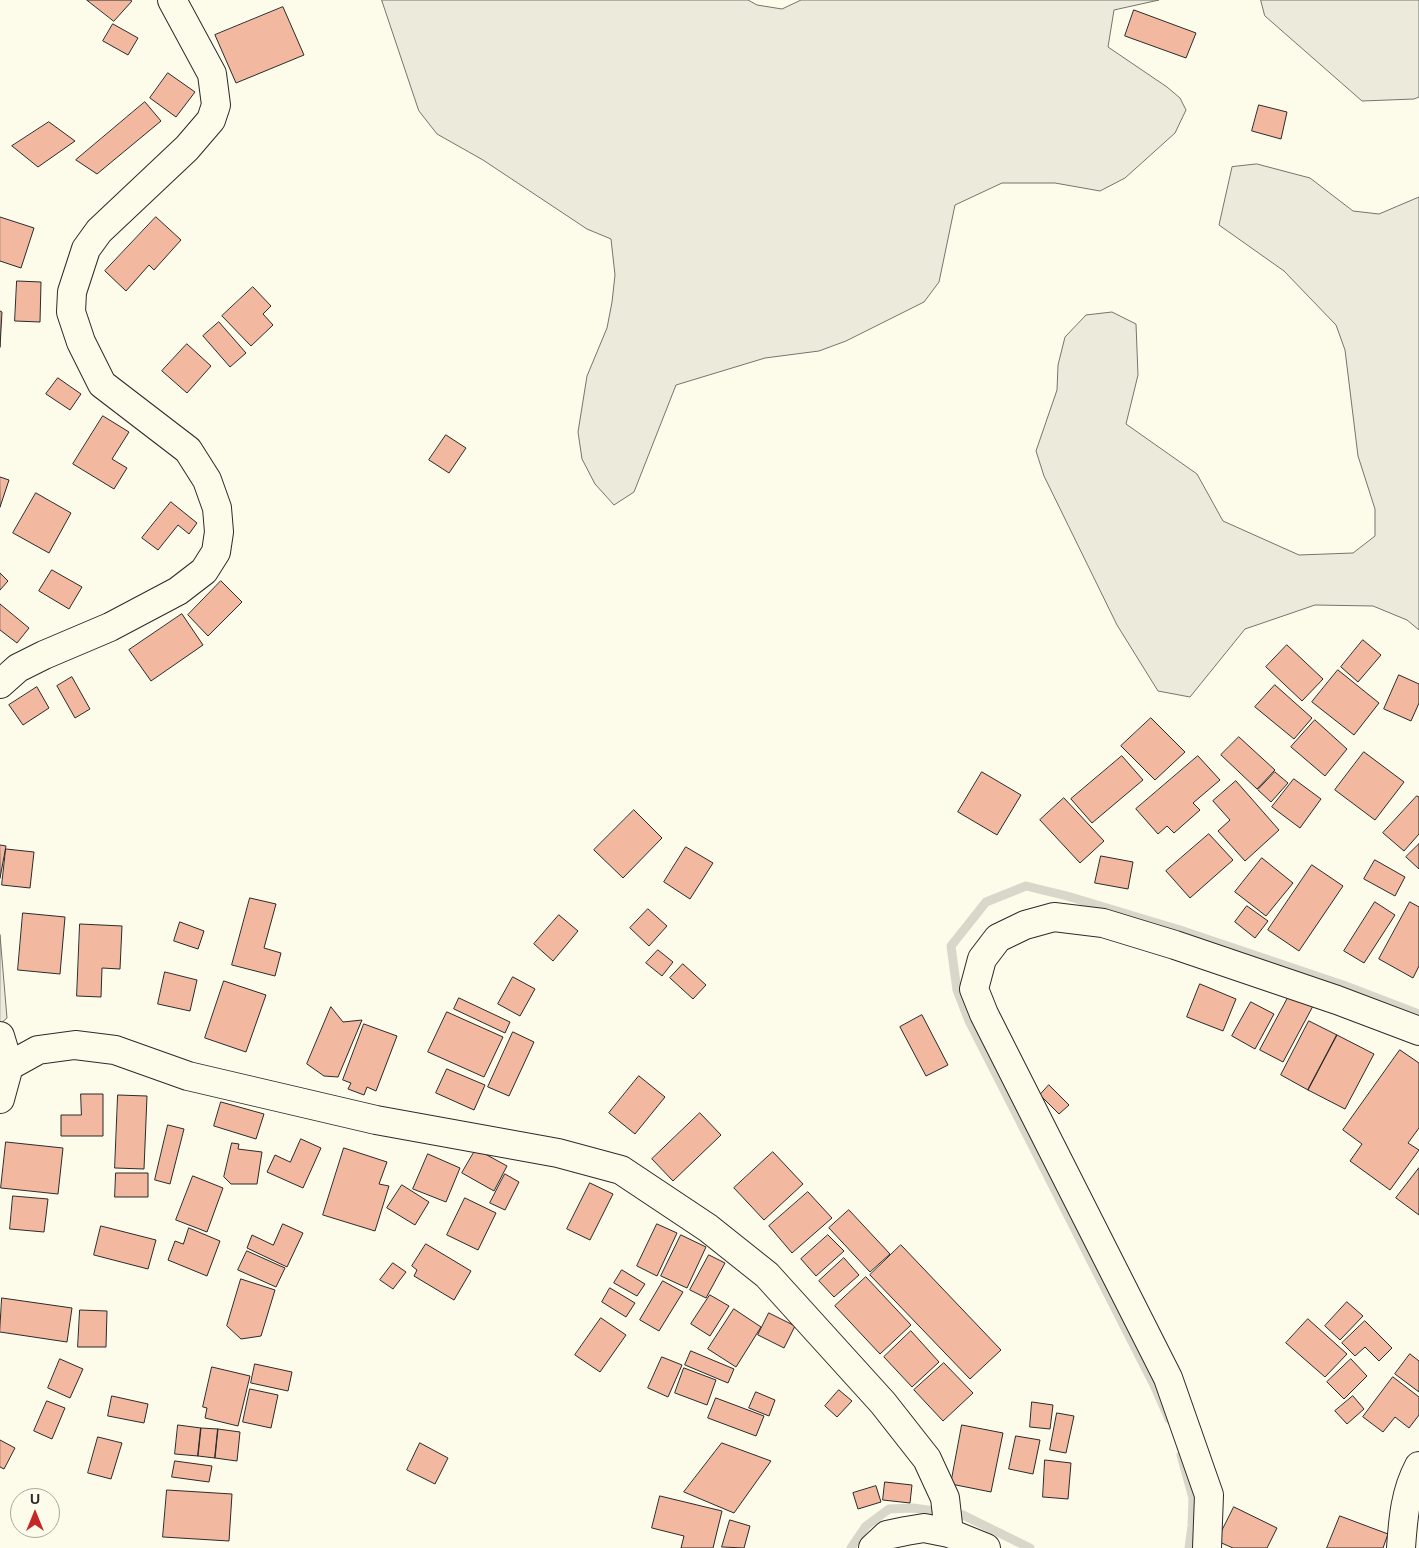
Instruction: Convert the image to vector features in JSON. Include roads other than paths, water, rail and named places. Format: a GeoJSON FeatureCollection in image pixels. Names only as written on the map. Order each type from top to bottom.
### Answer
{"type":"FeatureCollection","features":[{"type":"Feature","properties":{"kind":"street"},"geometry":{"type":"LineString","coordinates":[[0,684],[18,668],[110,627],[178,591],[204,571],[216,552],[219,532],[217,508],[206,480],[188,450],[102,384],[81,342],[71,312],[72,292],[86,249],[99,231],[187,148],[211,120],[216,105],[212,74],[172,0]]}},
{"type":"Feature","properties":{"kind":"street"},"geometry":{"type":"LineString","coordinates":[[1207,1548],[1209,1495],[1168,1378],[984,1014],[974,989],[982,959],[998,938],[1026,925],[1054,917],[1103,923],[1175,945],[1419,1030]]}},
{"type":"Feature","properties":{"kind":"street"},"geometry":{"type":"LineString","coordinates":[[0,1036],[9,1066],[0,1099]]}},
{"type":"Feature","properties":{"kind":"street"},"geometry":{"type":"LineString","coordinates":[[9,1066],[38,1050],[75,1045],[115,1050],[188,1076],[376,1120],[558,1153],[621,1170],[708,1228],[767,1275],[883,1403],[927,1460],[947,1518],[986,1548]]}},
{"type":"Feature","properties":{"kind":"street"},"geometry":{"type":"LineString","coordinates":[[1401,1548],[1403,1520],[1410,1482],[1419,1466]]}},
{"type":"Feature","properties":{"kind":"street"},"geometry":{"type":"LineString","coordinates":[[873,1548],[887,1535],[924,1528],[947,1518]]}},
{"type":"Feature","properties":{"kind":"waterway"},"geometry":{"type":"LineString","coordinates":[[1169,1419],[1154,1385],[969,1021],[957,990],[951,946],[986,902],[1026,886],[1067,896],[1180,930],[1343,985],[1419,1014]]}},
{"type":"Feature","properties":{"kind":"waterway"},"geometry":{"type":"LineString","coordinates":[[1181,1455],[1193,1498],[1189,1548]]}},
{"type":"Feature","properties":{"kind":"waterway"},"geometry":{"type":"LineString","coordinates":[[851,1548],[866,1526],[889,1509],[913,1508],[963,1515],[1030,1548]]}}]}
